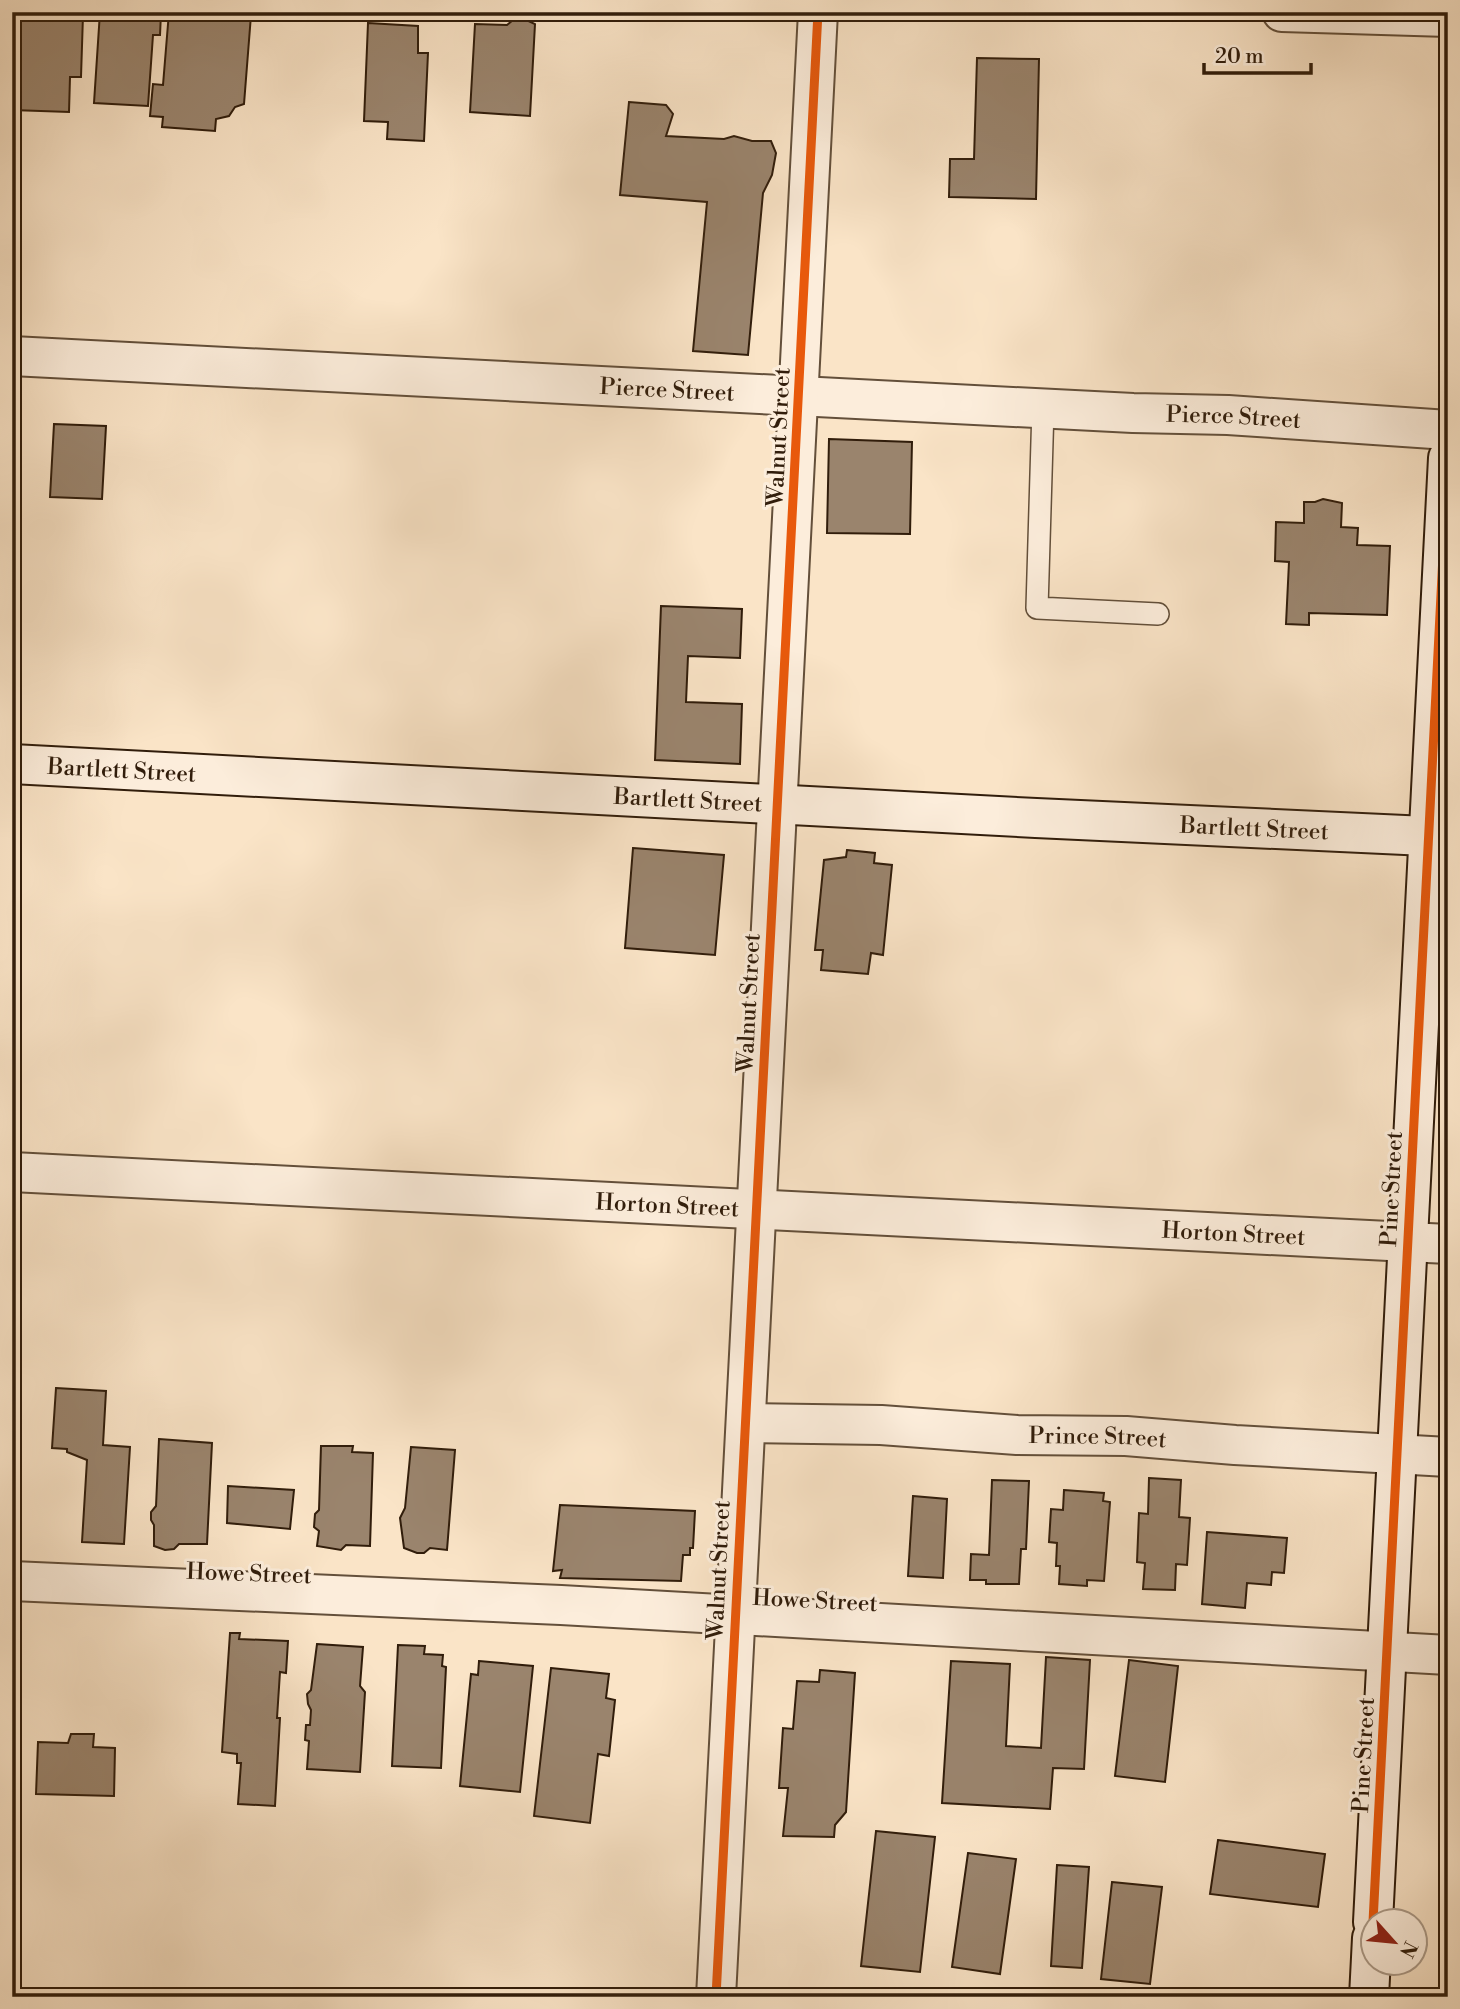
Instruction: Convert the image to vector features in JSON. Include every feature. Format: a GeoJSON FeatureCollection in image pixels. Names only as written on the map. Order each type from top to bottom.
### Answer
{"type":"FeatureCollection","features":[{"type":"Feature","properties":{"kind":"street","name":"Walnut Street"},"geometry":{"type":"LineString","coordinates":[[716,1997],[818,12]]}},
{"type":"Feature","properties":{"kind":"street"},"geometry":{"type":"LineString","coordinates":[[1282,12],[1448,17]]}},
{"type":"Feature","properties":{"kind":"street","name":"Pierce Street"},"geometry":{"type":"LineString","coordinates":[[12,356],[1228,415],[1448,430]]}},
{"type":"Feature","properties":{"kind":"street","name":"Pine Street"},"geometry":{"type":"LineString","coordinates":[[1374,1908],[1407,1242],[1438,837],[1448,458]]}},
{"type":"Feature","properties":{"kind":"street","name":"Bartlett Street"},"geometry":{"type":"LineString","coordinates":[[12,764],[1438,837]]}},
{"type":"Feature","properties":{"kind":"street","name":"Horton Street"},"geometry":{"type":"LineString","coordinates":[[12,1172],[1448,1244]]}},
{"type":"Feature","properties":{"kind":"street","name":"Prince Street"},"geometry":{"type":"LineString","coordinates":[[746,1423],[881,1425],[1017,1435],[1126,1436],[1448,1457]]}},
{"type":"Feature","properties":{"kind":"street","name":"Howe Street"},"geometry":{"type":"LineString","coordinates":[[12,1581],[734,1615],[1448,1655]]}},
{"type":"Feature","properties":{"kind":"street"},"geometry":{"type":"LineString","coordinates":[[1369,1997],[1370,1978]]}},
{"type":"Feature","properties":{"kind":"lane"},"geometry":{"type":"LineString","coordinates":[[1043,408],[1037,608],[1158,614]]}},
{"type":"Feature","properties":{"kind":"building"},"geometry":{"type":"Polygon","coordinates":[[[100,12],[161,13],[160,35],[153,35],[148,106],[94,103],[100,12]]]}},
{"type":"Feature","properties":{"kind":"building"},"geometry":{"type":"Polygon","coordinates":[[[169,12],[251,15],[244,104],[235,107],[229,116],[216,119],[215,131],[162,127],[163,117],[150,116],[153,84],[163,85],[169,12]]]}},
{"type":"Feature","properties":{"kind":"building"},"geometry":{"type":"Polygon","coordinates":[[[12,13],[83,15],[81,77],[70,77],[69,112],[12,110],[12,13]]]}},
{"type":"Feature","properties":{"kind":"building"},"geometry":{"type":"Polygon","coordinates":[[[522,18],[535,24],[530,116],[470,112],[475,24],[507,25],[522,18]]]}},
{"type":"Feature","properties":{"kind":"building"},"geometry":{"type":"Polygon","coordinates":[[[368,23],[418,26],[418,53],[428,53],[424,141],[387,139],[388,122],[364,121],[368,23]]]}},
{"type":"Feature","properties":{"kind":"building"},"geometry":{"type":"Polygon","coordinates":[[[977,58],[1039,59],[1036,199],[949,197],[950,159],[974,159],[977,58]]]}},
{"type":"Feature","properties":{"kind":"building"},"geometry":{"type":"Polygon","coordinates":[[[629,102],[666,105],[673,114],[666,136],[724,139],[734,136],[752,141],[771,141],[776,153],[772,175],[763,193],[748,355],[693,351],[707,202],[620,195],[629,102]]]}},
{"type":"Feature","properties":{"kind":"building"},"geometry":{"type":"Polygon","coordinates":[[[54,424],[106,426],[102,499],[50,497],[54,424]]]}},
{"type":"Feature","properties":{"kind":"building"},"geometry":{"type":"Polygon","coordinates":[[[829,439],[912,442],[910,534],[827,533],[829,439]]]}},
{"type":"Feature","properties":{"kind":"building"},"geometry":{"type":"Polygon","coordinates":[[[1323,499],[1342,503],[1341,527],[1358,528],[1357,545],[1390,546],[1387,615],[1309,613],[1309,625],[1286,624],[1289,562],[1275,561],[1276,522],[1304,523],[1304,502],[1323,499]]]}},
{"type":"Feature","properties":{"kind":"building"},"geometry":{"type":"Polygon","coordinates":[[[661,606],[742,609],[740,658],[688,656],[686,702],[742,704],[740,764],[655,760],[661,606]]]}},
{"type":"Feature","properties":{"kind":"building"},"geometry":{"type":"Polygon","coordinates":[[[633,848],[724,855],[715,955],[625,948],[633,848]]]}},
{"type":"Feature","properties":{"kind":"building"},"geometry":{"type":"Polygon","coordinates":[[[847,850],[875,853],[874,863],[892,865],[883,955],[871,953],[868,974],[821,970],[823,950],[815,950],[824,860],[846,857],[847,850]]]}},
{"type":"Feature","properties":{"kind":"building"},"geometry":{"type":"Polygon","coordinates":[[[56,1388],[106,1391],[103,1445],[130,1447],[124,1544],[82,1542],[87,1460],[67,1452],[67,1449],[52,1448],[56,1388]]]}},
{"type":"Feature","properties":{"kind":"building"},"geometry":{"type":"Polygon","coordinates":[[[159,1439],[212,1443],[207,1544],[179,1544],[174,1549],[165,1550],[154,1546],[151,1512],[156,1506],[159,1439]]]}},
{"type":"Feature","properties":{"kind":"building"},"geometry":{"type":"Polygon","coordinates":[[[321,1446],[353,1446],[352,1452],[373,1453],[370,1546],[346,1545],[341,1550],[317,1546],[319,1531],[314,1527],[315,1514],[319,1510],[321,1446]]]}},
{"type":"Feature","properties":{"kind":"building"},"geometry":{"type":"Polygon","coordinates":[[[411,1447],[455,1450],[447,1550],[430,1548],[424,1553],[417,1553],[404,1548],[400,1518],[405,1508],[411,1447]]]}},
{"type":"Feature","properties":{"kind":"building"},"geometry":{"type":"Polygon","coordinates":[[[1149,1478],[1181,1480],[1179,1517],[1190,1518],[1187,1565],[1176,1564],[1175,1590],[1143,1589],[1145,1563],[1137,1562],[1139,1513],[1148,1514],[1149,1478]]]}},
{"type":"Feature","properties":{"kind":"building"},"geometry":{"type":"Polygon","coordinates":[[[992,1480],[1029,1481],[1026,1549],[1021,1549],[1019,1584],[986,1584],[986,1580],[970,1580],[971,1554],[989,1555],[992,1480]]]}},
{"type":"Feature","properties":{"kind":"building"},"geometry":{"type":"Polygon","coordinates":[[[228,1486],[294,1490],[290,1529],[227,1523],[228,1486]]]}},
{"type":"Feature","properties":{"kind":"building"},"geometry":{"type":"Polygon","coordinates":[[[1064,1490],[1104,1493],[1103,1501],[1110,1502],[1104,1581],[1087,1580],[1087,1586],[1059,1584],[1060,1566],[1056,1566],[1057,1543],[1049,1542],[1051,1509],[1063,1510],[1064,1490]]]}},
{"type":"Feature","properties":{"kind":"building"},"geometry":{"type":"Polygon","coordinates":[[[913,1496],[947,1499],[943,1578],[908,1576],[913,1496]]]}},
{"type":"Feature","properties":{"kind":"building"},"geometry":{"type":"Polygon","coordinates":[[[560,1505],[695,1511],[693,1548],[690,1548],[690,1555],[683,1555],[681,1581],[560,1578],[562,1570],[553,1571],[560,1505]]]}},
{"type":"Feature","properties":{"kind":"building"},"geometry":{"type":"Polygon","coordinates":[[[1207,1532],[1287,1538],[1284,1573],[1272,1572],[1271,1585],[1247,1583],[1245,1608],[1202,1604],[1207,1532]]]}},
{"type":"Feature","properties":{"kind":"building"},"geometry":{"type":"Polygon","coordinates":[[[230,1633],[240,1633],[239,1639],[288,1641],[286,1673],[280,1672],[275,1806],[238,1804],[241,1763],[237,1763],[237,1754],[222,1752],[230,1633]]]}},
{"type":"Feature","properties":{"kind":"building"},"geometry":{"type":"Polygon","coordinates":[[[317,1644],[363,1647],[360,1686],[365,1692],[360,1772],[307,1769],[309,1741],[305,1740],[306,1725],[310,1725],[311,1710],[307,1694],[311,1690],[317,1644]]]}},
{"type":"Feature","properties":{"kind":"building"},"geometry":{"type":"Polygon","coordinates":[[[398,1645],[425,1646],[424,1654],[443,1655],[442,1666],[446,1667],[441,1768],[392,1766],[398,1645]]]}},
{"type":"Feature","properties":{"kind":"building"},"geometry":{"type":"Polygon","coordinates":[[[1046,1657],[1090,1660],[1084,1769],[1053,1768],[1050,1809],[942,1803],[951,1661],[1010,1664],[1006,1746],[1041,1748],[1046,1657]]]}},
{"type":"Feature","properties":{"kind":"building"},"geometry":{"type":"Polygon","coordinates":[[[1129,1660],[1178,1666],[1165,1782],[1115,1776],[1129,1660]]]}},
{"type":"Feature","properties":{"kind":"building"},"geometry":{"type":"Polygon","coordinates":[[[479,1661],[533,1666],[520,1792],[460,1786],[471,1674],[478,1675],[479,1661]]]}},
{"type":"Feature","properties":{"kind":"building"},"geometry":{"type":"Polygon","coordinates":[[[551,1668],[609,1674],[606,1698],[615,1700],[609,1756],[598,1754],[590,1823],[534,1816],[551,1668]]]}},
{"type":"Feature","properties":{"kind":"building"},"geometry":{"type":"Polygon","coordinates":[[[820,1670],[855,1673],[846,1812],[835,1825],[834,1837],[783,1836],[788,1788],[779,1788],[783,1728],[793,1729],[797,1681],[819,1682],[820,1670]]]}},
{"type":"Feature","properties":{"kind":"building"},"geometry":{"type":"Polygon","coordinates":[[[71,1734],[94,1734],[93,1747],[115,1748],[114,1796],[36,1794],[38,1742],[68,1743],[71,1734]]]}},
{"type":"Feature","properties":{"kind":"building"},"geometry":{"type":"Polygon","coordinates":[[[876,1831],[935,1837],[920,1972],[861,1966],[876,1831]]]}},
{"type":"Feature","properties":{"kind":"building"},"geometry":{"type":"Polygon","coordinates":[[[1218,1840],[1325,1854],[1318,1907],[1210,1894],[1218,1840]]]}},
{"type":"Feature","properties":{"kind":"building"},"geometry":{"type":"Polygon","coordinates":[[[968,1853],[1016,1859],[1000,1974],[952,1967],[968,1853]]]}},
{"type":"Feature","properties":{"kind":"building"},"geometry":{"type":"Polygon","coordinates":[[[1057,1865],[1089,1867],[1082,1968],[1051,1966],[1057,1865]]]}},
{"type":"Feature","properties":{"kind":"building"},"geometry":{"type":"Polygon","coordinates":[[[1112,1882],[1162,1887],[1150,1984],[1101,1979],[1112,1882]]]}},
{"type":"Feature","properties":{"kind":"cycle path"},"geometry":{"type":"LineString","coordinates":[[716,1997],[818,12]]}},
{"type":"Feature","properties":{"kind":"cycle path"},"geometry":{"type":"LineString","coordinates":[[1374,1908],[1448,458]]}}]}
